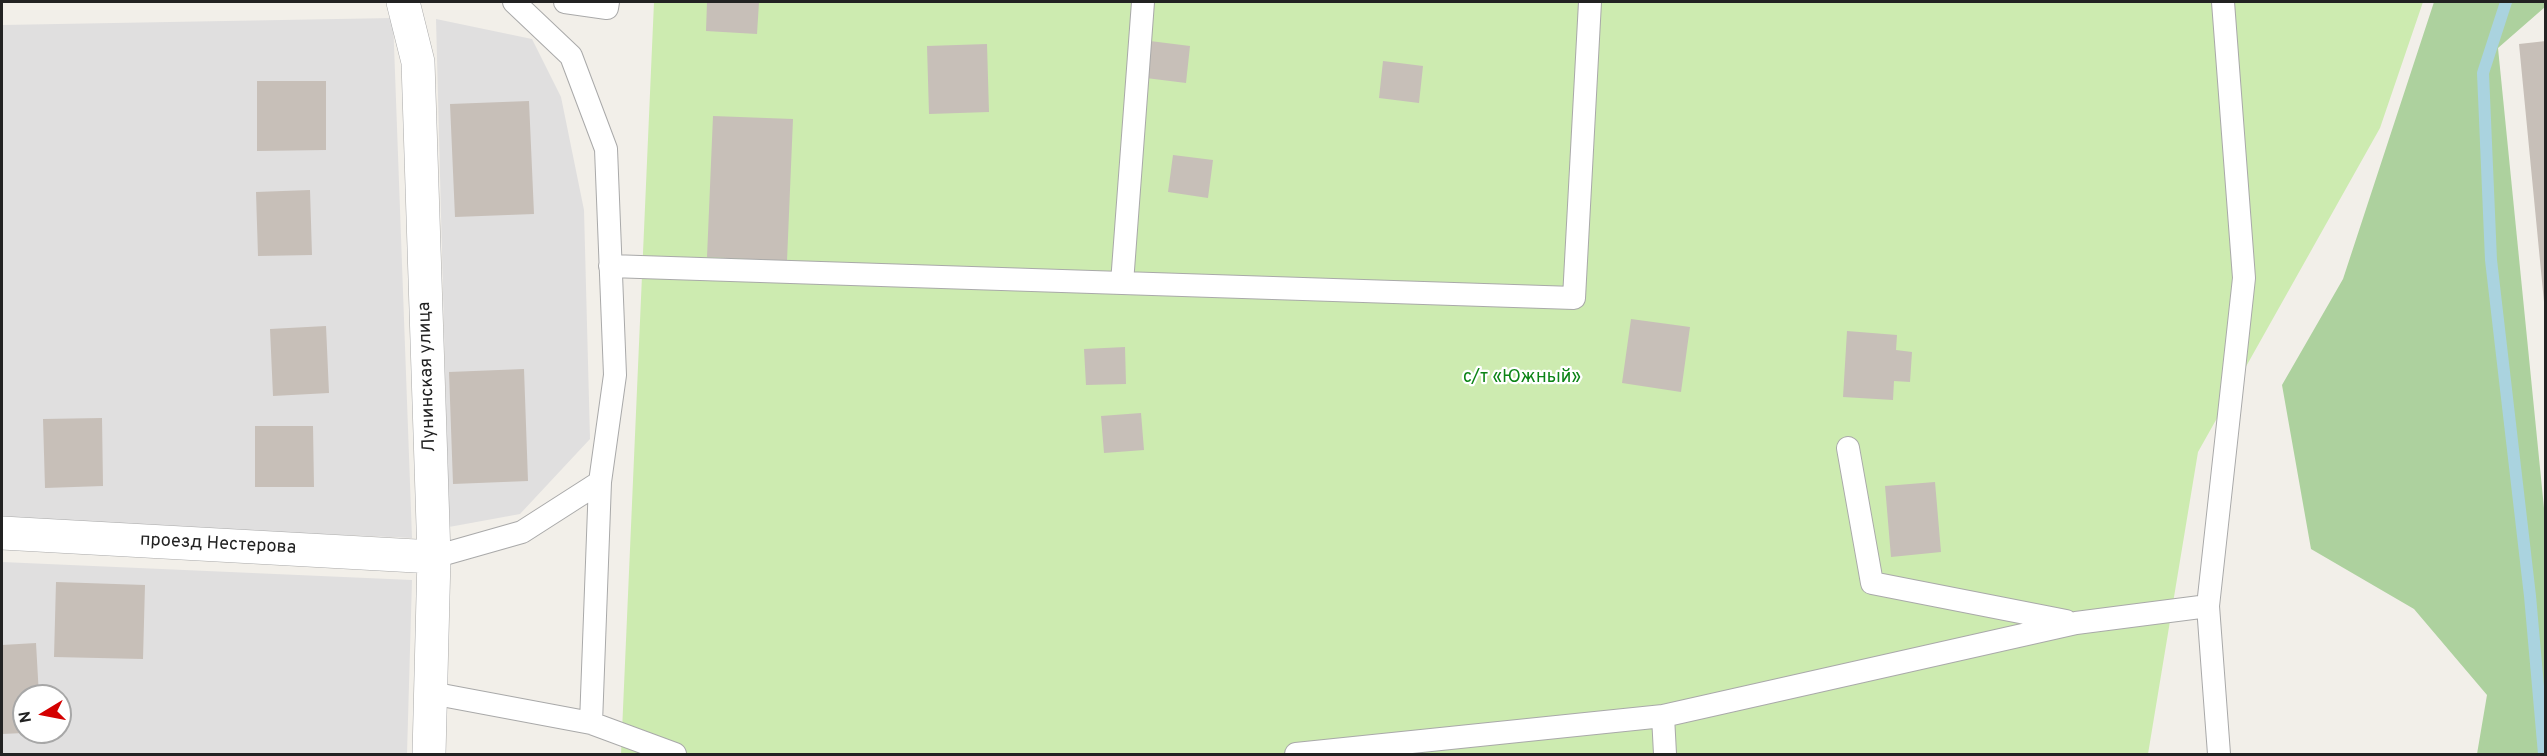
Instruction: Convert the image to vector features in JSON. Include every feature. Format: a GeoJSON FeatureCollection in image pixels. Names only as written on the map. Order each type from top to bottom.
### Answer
{"type":"FeatureCollection","features":[{"type":"Feature","properties":{"kind":"street","name":"Лунинская улица"},"geometry":{"type":"LineString","coordinates":[[403,2],[418,62],[434,557],[429,754]]}},
{"type":"Feature","properties":{"kind":"street","name":"проезд Нестерова"},"geometry":{"type":"LineString","coordinates":[[2,534],[434,557]]}},
{"type":"Feature","properties":{"kind":"lane"},"geometry":{"type":"LineString","coordinates":[[514,2],[572,56],[606,149],[615,375],[600,482],[591,723]]}},
{"type":"Feature","properties":{"kind":"lane"},"geometry":{"type":"LineString","coordinates":[[565,2],[607,8],[608,2]]}},
{"type":"Feature","properties":{"kind":"lane"},"geometry":{"type":"LineString","coordinates":[[1122,283],[1143,2]]}},
{"type":"Feature","properties":{"kind":"lane"},"geometry":{"type":"LineString","coordinates":[[610,266],[1574,298],[1590,2]]}},
{"type":"Feature","properties":{"kind":"lane"},"geometry":{"type":"LineString","coordinates":[[2219,754],[2208,606],[2244,278],[2223,2]]}},
{"type":"Feature","properties":{"kind":"lane"},"geometry":{"type":"LineString","coordinates":[[1848,448],[1872,583],[2076,623]]}},
{"type":"Feature","properties":{"kind":"lane"},"geometry":{"type":"LineString","coordinates":[[434,557],[522,532],[600,482]]}},
{"type":"Feature","properties":{"kind":"lane"},"geometry":{"type":"LineString","coordinates":[[1296,754],[1663,716],[2076,623],[2208,606]]}},
{"type":"Feature","properties":{"kind":"lane"},"geometry":{"type":"LineString","coordinates":[[431,693],[591,723],[675,754]]}},
{"type":"Feature","properties":{"kind":"lane"},"geometry":{"type":"LineString","coordinates":[[1663,716],[1665,754]]}},
{"type":"Feature","properties":{"kind":"shaded area"},"geometry":{"type":"Polygon","coordinates":[[[393,18],[412,538],[2,520],[2,25],[393,18]]]}},
{"type":"Feature","properties":{"kind":"shaded area"},"geometry":{"type":"Polygon","coordinates":[[[436,19],[532,39],[561,97],[584,210],[590,439],[520,514],[449,527],[436,19]]]}},
{"type":"Feature","properties":{"kind":"shaded area"},"geometry":{"type":"Polygon","coordinates":[[[2,562],[412,580],[407,754],[2,754],[2,562]]]}},
{"type":"Feature","properties":{"kind":"green space","name":"с/т «Южный»"},"geometry":{"type":"Polygon","coordinates":[[[654,2],[2423,2],[2380,128],[2198,452],[2148,754],[621,754],[654,2]]]}},
{"type":"Feature","properties":{"kind":"green space"},"geometry":{"type":"Polygon","coordinates":[[[2434,2],[2545,2],[2545,7],[2498,48],[2545,518],[2545,754],[2477,754],[2487,695],[2414,609],[2311,549],[2282,385],[2343,279],[2434,2]]]}},
{"type":"Feature","properties":{"kind":"building"},"geometry":{"type":"Polygon","coordinates":[[[707,2],[759,2],[757,34],[706,31],[707,2]]]}},
{"type":"Feature","properties":{"kind":"building"},"geometry":{"type":"Polygon","coordinates":[[[1150,41],[1190,46],[1186,83],[1146,78],[1150,41]]]}},
{"type":"Feature","properties":{"kind":"building"},"geometry":{"type":"Polygon","coordinates":[[[2546,41],[2546,302],[2544,302],[2519,44],[2546,41]]]}},
{"type":"Feature","properties":{"kind":"building"},"geometry":{"type":"Polygon","coordinates":[[[987,44],[989,112],[929,114],[927,46],[987,44]]]}},
{"type":"Feature","properties":{"kind":"building"},"geometry":{"type":"Polygon","coordinates":[[[1383,61],[1423,66],[1419,103],[1379,98],[1383,61]]]}},
{"type":"Feature","properties":{"kind":"building"},"geometry":{"type":"Polygon","coordinates":[[[257,81],[326,81],[326,150],[257,151],[257,81]]]}},
{"type":"Feature","properties":{"kind":"building"},"geometry":{"type":"Polygon","coordinates":[[[529,101],[534,214],[455,217],[450,104],[529,101]]]}},
{"type":"Feature","properties":{"kind":"building"},"geometry":{"type":"Polygon","coordinates":[[[713,116],[793,119],[787,261],[707,257],[713,116]]]}},
{"type":"Feature","properties":{"kind":"building"},"geometry":{"type":"Polygon","coordinates":[[[1173,155],[1213,160],[1208,198],[1168,192],[1173,155]]]}},
{"type":"Feature","properties":{"kind":"building"},"geometry":{"type":"Polygon","coordinates":[[[310,190],[312,255],[258,256],[256,192],[310,190]]]}},
{"type":"Feature","properties":{"kind":"building"},"geometry":{"type":"Polygon","coordinates":[[[1631,319],[1690,327],[1681,392],[1622,383],[1631,319]]]}},
{"type":"Feature","properties":{"kind":"building"},"geometry":{"type":"Polygon","coordinates":[[[326,326],[329,393],[273,396],[270,329],[326,326]]]}},
{"type":"Feature","properties":{"kind":"building"},"geometry":{"type":"Polygon","coordinates":[[[1847,331],[1897,335],[1896,350],[1912,352],[1910,382],[1894,381],[1893,400],[1843,397],[1847,331]]]}},
{"type":"Feature","properties":{"kind":"building"},"geometry":{"type":"Polygon","coordinates":[[[1125,347],[1126,384],[1086,385],[1084,349],[1125,347]]]}},
{"type":"Feature","properties":{"kind":"building"},"geometry":{"type":"Polygon","coordinates":[[[524,369],[528,481],[453,484],[449,372],[524,369]]]}},
{"type":"Feature","properties":{"kind":"building"},"geometry":{"type":"Polygon","coordinates":[[[1141,413],[1144,450],[1104,453],[1101,416],[1141,413]]]}},
{"type":"Feature","properties":{"kind":"building"},"geometry":{"type":"Polygon","coordinates":[[[102,418],[103,486],[45,488],[43,419],[102,418]]]}},
{"type":"Feature","properties":{"kind":"building"},"geometry":{"type":"Polygon","coordinates":[[[255,426],[313,426],[314,487],[255,487],[255,426]]]}},
{"type":"Feature","properties":{"kind":"building"},"geometry":{"type":"Polygon","coordinates":[[[1935,482],[1941,552],[1891,557],[1885,486],[1935,482]]]}},
{"type":"Feature","properties":{"kind":"building"},"geometry":{"type":"Polygon","coordinates":[[[56,582],[145,585],[143,659],[54,657],[56,582]]]}},
{"type":"Feature","properties":{"kind":"building"},"geometry":{"type":"Polygon","coordinates":[[[36,643],[38,684],[12,684],[12,734],[2,734],[2,645],[36,643]]]}},
{"type":"Feature","properties":{"kind":"waterway"},"geometry":{"type":"LineString","coordinates":[[2506,2],[2483,73],[2491,260],[2530,596],[2544,754]]}}]}
